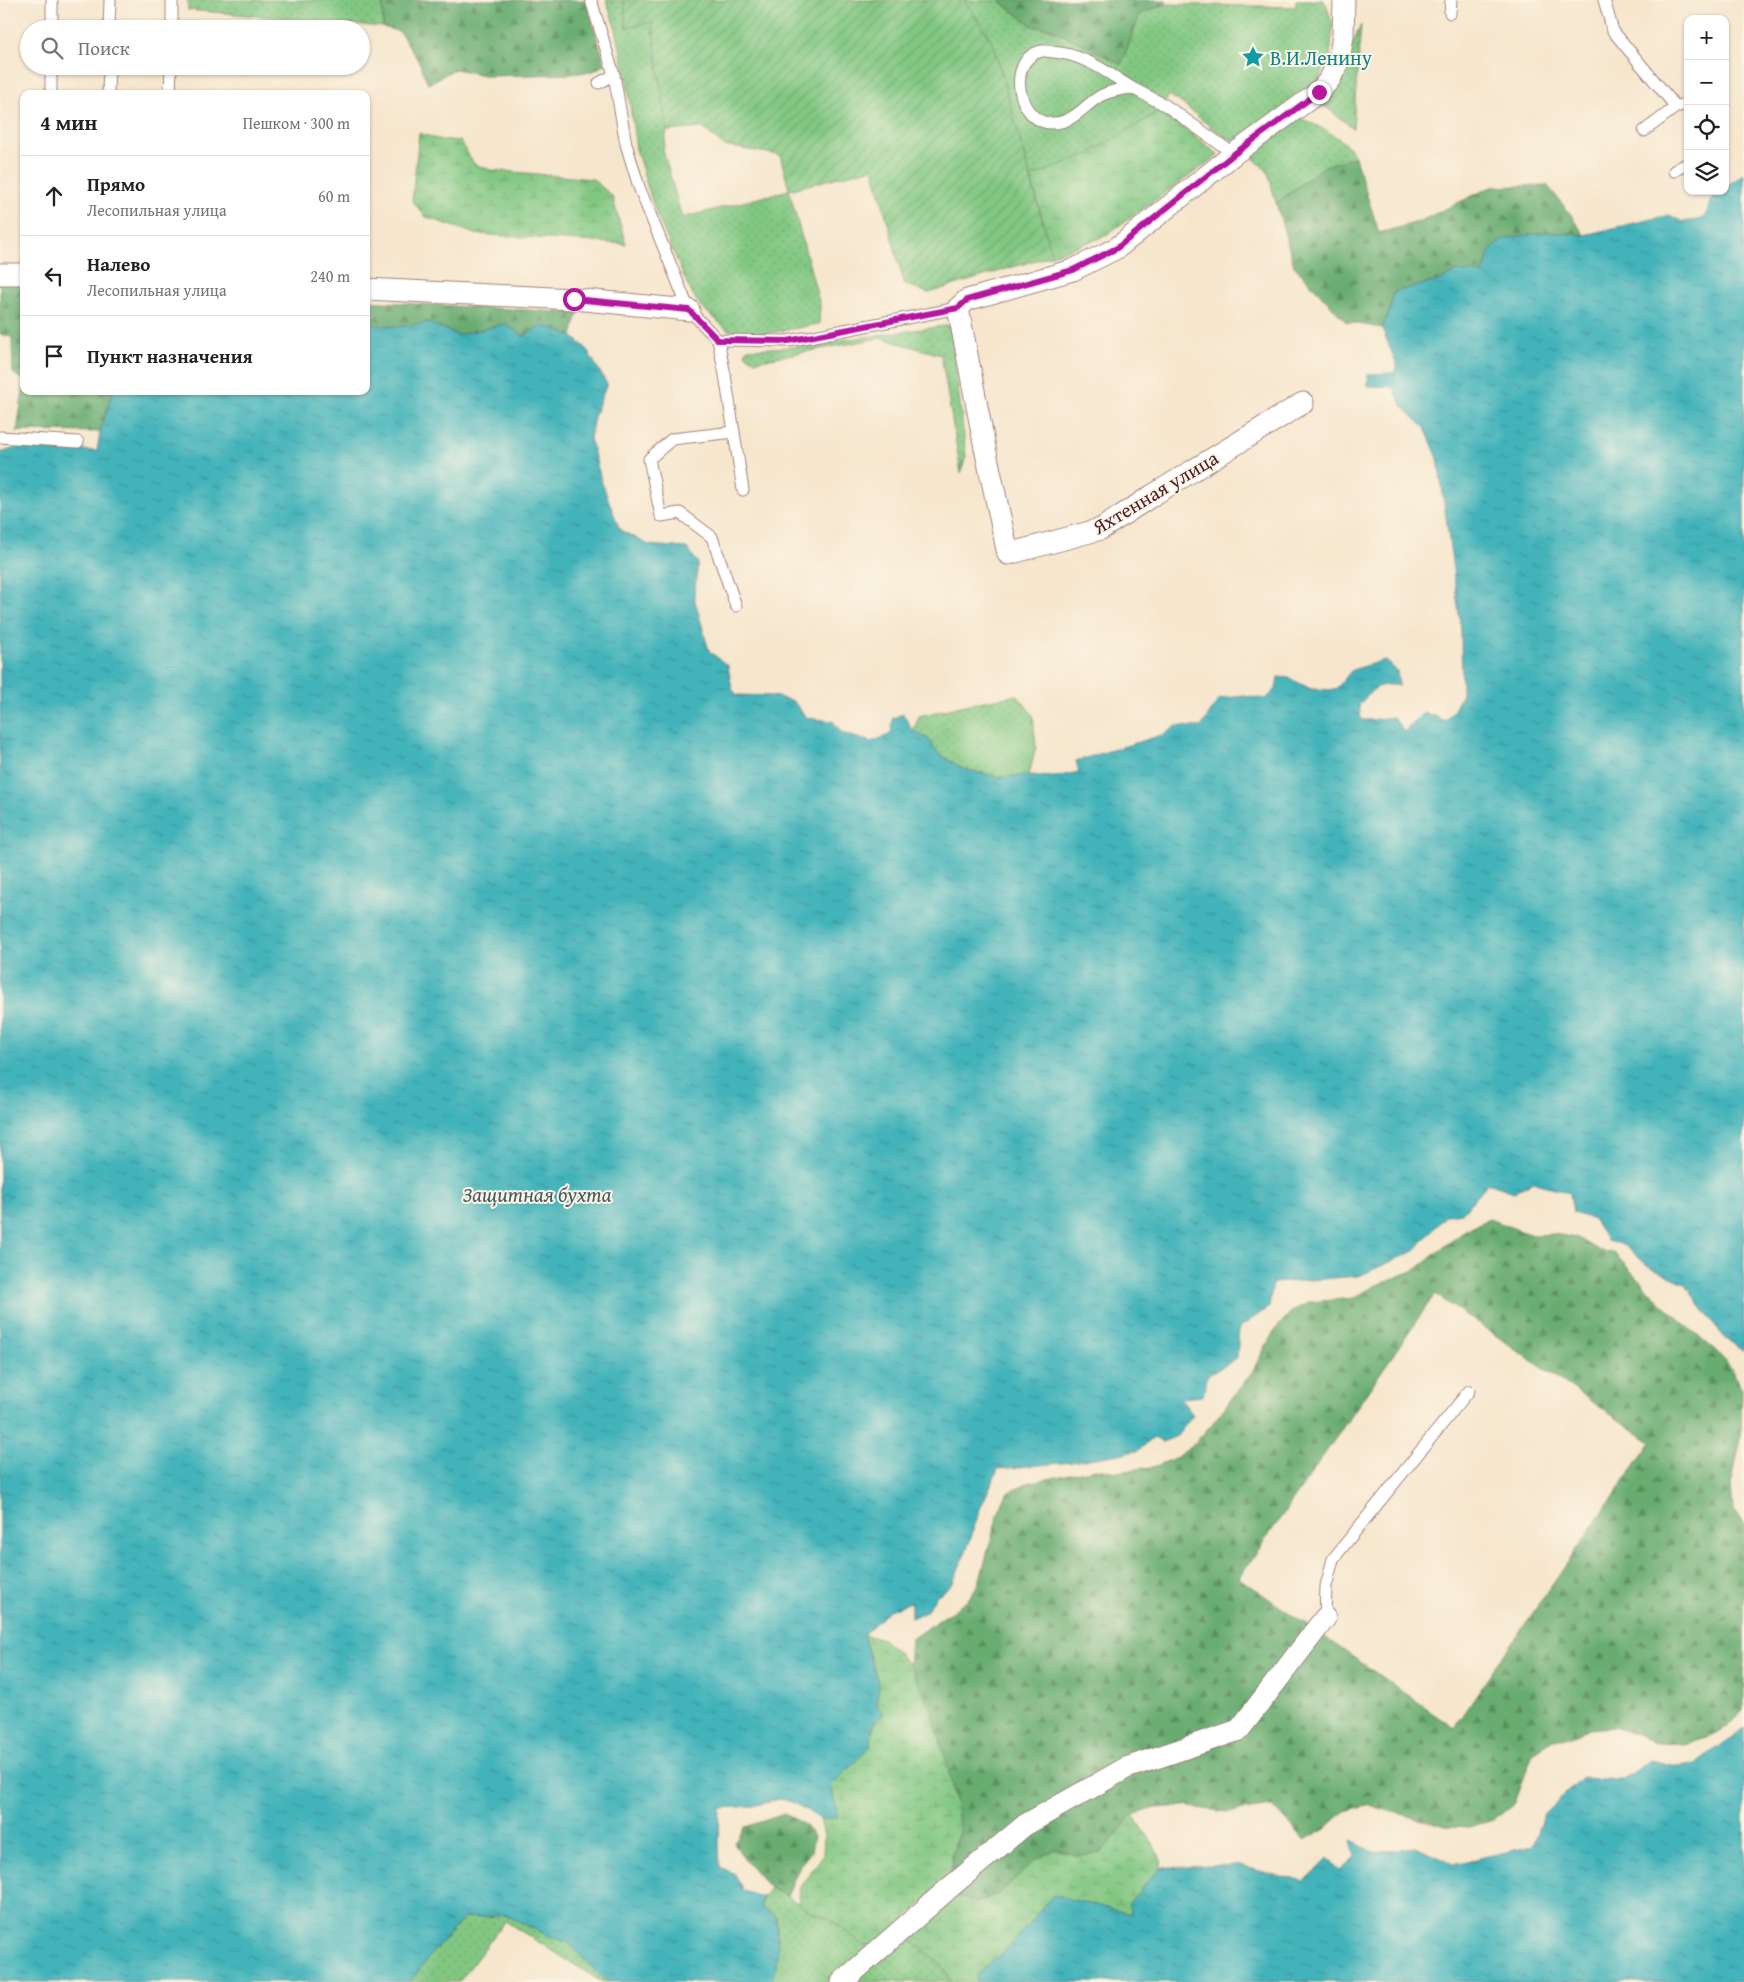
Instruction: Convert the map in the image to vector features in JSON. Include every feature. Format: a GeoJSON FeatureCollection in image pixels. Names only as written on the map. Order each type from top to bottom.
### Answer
{"type":"FeatureCollection","features":[{"type":"Feature","properties":{"kind":"street"},"geometry":{"type":"LineString","coordinates":[[958,308],[967,300],[1073,270],[1117,248],[1234,154],[1319,92],[1330,79],[1339,60],[1343,36],[1344,0]]}},
{"type":"Feature","properties":{"kind":"street"},"geometry":{"type":"LineString","coordinates":[[0,274],[20,274]]}},
{"type":"Feature","properties":{"kind":"street"},"geometry":{"type":"LineString","coordinates":[[370,289],[574,299],[689,310]]}},
{"type":"Feature","properties":{"kind":"street","name":"Яхтенная улица"},"geometry":{"type":"LineString","coordinates":[[958,308],[1008,554],[1101,530],[1153,495],[1303,403]]}},
{"type":"Feature","properties":{"kind":"street"},"geometry":{"type":"LineString","coordinates":[[842,1982],[948,1889],[1025,1825],[1126,1768],[1239,1730],[1325,1618]]}},
{"type":"Feature","properties":{"kind":"lane"},"geometry":{"type":"LineString","coordinates":[[52,0],[52,20]]}},
{"type":"Feature","properties":{"kind":"lane"},"geometry":{"type":"LineString","coordinates":[[110,0],[110,20]]}},
{"type":"Feature","properties":{"kind":"lane"},"geometry":{"type":"LineString","coordinates":[[172,0],[172,20]]}},
{"type":"Feature","properties":{"kind":"lane"},"geometry":{"type":"LineString","coordinates":[[591,0],[614,75],[626,144],[639,187],[689,310],[718,340],[742,490]]}},
{"type":"Feature","properties":{"kind":"lane"},"geometry":{"type":"LineString","coordinates":[[1450,12],[1451,0]]}},
{"type":"Feature","properties":{"kind":"lane"},"geometry":{"type":"LineString","coordinates":[[1604,0],[1613,31],[1682,105],[1644,131]]}},
{"type":"Feature","properties":{"kind":"lane"},"geometry":{"type":"LineString","coordinates":[[1132,88],[1102,95],[1073,118],[1056,124],[1044,123],[1034,118],[1021,96],[1019,83],[1022,67],[1029,58],[1041,51],[1073,55],[1096,65],[1132,88],[1165,105],[1234,154]]}},
{"type":"Feature","properties":{"kind":"lane"},"geometry":{"type":"LineString","coordinates":[[50,90],[51,75]]}},
{"type":"Feature","properties":{"kind":"lane"},"geometry":{"type":"LineString","coordinates":[[108,90],[109,75]]}},
{"type":"Feature","properties":{"kind":"lane"},"geometry":{"type":"LineString","coordinates":[[170,90],[171,75]]}},
{"type":"Feature","properties":{"kind":"lane"},"geometry":{"type":"LineString","coordinates":[[599,83],[614,75]]}},
{"type":"Feature","properties":{"kind":"lane"},"geometry":{"type":"LineString","coordinates":[[1674,171],[1684,165]]}},
{"type":"Feature","properties":{"kind":"lane"},"geometry":{"type":"LineString","coordinates":[[718,340],[788,341],[958,308]]}},
{"type":"Feature","properties":{"kind":"lane"},"geometry":{"type":"LineString","coordinates":[[734,432],[672,439],[649,459],[661,516],[680,513],[712,537],[736,606]]}},
{"type":"Feature","properties":{"kind":"lane"},"geometry":{"type":"LineString","coordinates":[[0,437],[78,442]]}},
{"type":"Feature","properties":{"kind":"lane"},"geometry":{"type":"LineString","coordinates":[[1325,1618],[1326,1586],[1333,1559],[1469,1391]]}},
{"type":"Feature","properties":{"kind":"green space"},"geometry":{"type":"Polygon","coordinates":[[[188,0],[382,0],[383,27],[370,26],[370,20],[303,20],[188,10],[188,0]]]}},
{"type":"Feature","properties":{"kind":"green space"},"geometry":{"type":"Polygon","coordinates":[[[382,0],[586,0],[605,64],[594,71],[572,74],[489,76],[455,69],[428,84],[419,62],[400,32],[383,27],[382,0]]]}},
{"type":"Feature","properties":{"kind":"green space"},"geometry":{"type":"Polygon","coordinates":[[[606,0],[624,0],[626,27],[652,22],[667,131],[663,150],[682,218],[789,190],[820,305],[819,324],[765,334],[728,330],[700,306],[689,288],[655,211],[636,149],[627,82],[616,29],[606,0]]]}},
{"type":"Feature","properties":{"kind":"green space"},"geometry":{"type":"Polygon","coordinates":[[[624,0],[964,0],[993,43],[1052,255],[928,293],[904,283],[873,168],[789,190],[780,155],[724,146],[703,128],[667,131],[652,22],[626,27],[624,0]]]}},
{"type":"Feature","properties":{"kind":"green space"},"geometry":{"type":"Polygon","coordinates":[[[964,0],[999,0],[1032,26],[1051,29],[1121,64],[1140,14],[1166,4],[1296,7],[1296,0],[1323,0],[1333,25],[1330,58],[1317,84],[1235,141],[1209,126],[1186,106],[1169,95],[1160,112],[1182,126],[1103,237],[1052,255],[993,43],[964,0]]]}},
{"type":"Feature","properties":{"kind":"green space"},"geometry":{"type":"Polygon","coordinates":[[[999,0],[1166,0],[1166,4],[1140,14],[1121,65],[1051,29],[1032,26],[999,0]]]}},
{"type":"Feature","properties":{"kind":"green space"},"geometry":{"type":"Polygon","coordinates":[[[1361,25],[1353,128],[1322,104],[1332,90],[1361,25]]]}},
{"type":"Feature","properties":{"kind":"green space"},"geometry":{"type":"Polygon","coordinates":[[[1160,111],[1219,155],[1103,237],[1052,255],[928,293],[904,283],[1045,230],[1031,177],[1090,153],[1160,111]]]}},
{"type":"Feature","properties":{"kind":"green space"},"geometry":{"type":"Polygon","coordinates":[[[1299,117],[1323,129],[1346,144],[1355,157],[1325,166],[1276,203],[1268,172],[1246,151],[1299,117]]]}},
{"type":"Feature","properties":{"kind":"green space"},"geometry":{"type":"Polygon","coordinates":[[[419,133],[437,139],[460,141],[474,164],[491,170],[593,179],[612,196],[626,244],[476,234],[426,217],[412,201],[419,133]]]}},
{"type":"Feature","properties":{"kind":"green space"},"geometry":{"type":"Polygon","coordinates":[[[1355,157],[1379,233],[1418,222],[1491,187],[1547,185],[1569,212],[1584,235],[1546,232],[1490,251],[1483,274],[1457,271],[1441,280],[1394,292],[1390,309],[1382,328],[1346,322],[1294,266],[1276,203],[1325,166],[1355,157]]]}},
{"type":"Feature","properties":{"kind":"green space"},"geometry":{"type":"Polygon","coordinates":[[[0,281],[20,282],[20,378],[13,373],[12,337],[0,334],[0,281]]]}},
{"type":"Feature","properties":{"kind":"green space"},"geometry":{"type":"Polygon","coordinates":[[[370,301],[578,313],[572,336],[543,325],[523,336],[506,324],[458,335],[427,322],[397,326],[370,323],[370,301]]]}},
{"type":"Feature","properties":{"kind":"green space"},"geometry":{"type":"Polygon","coordinates":[[[951,325],[966,456],[961,473],[941,355],[881,338],[755,361],[745,354],[747,349],[792,347],[951,325]]]}},
{"type":"Feature","properties":{"kind":"green space"},"geometry":{"type":"Polygon","coordinates":[[[22,395],[112,395],[100,432],[17,431],[22,395]]]}},
{"type":"Feature","properties":{"kind":"green space"},"geometry":{"type":"Polygon","coordinates":[[[1017,695],[1033,715],[1036,747],[1029,775],[1000,777],[963,769],[939,754],[928,739],[913,731],[919,716],[1017,695]]]}},
{"type":"Feature","properties":{"kind":"green space"},"geometry":{"type":"Polygon","coordinates":[[[1489,1219],[1532,1235],[1554,1234],[1578,1238],[1600,1251],[1613,1252],[1663,1305],[1716,1351],[1731,1368],[1742,1390],[1741,1439],[1731,1485],[1733,1510],[1744,1524],[1744,1711],[1728,1726],[1707,1738],[1684,1744],[1658,1743],[1614,1727],[1588,1729],[1566,1738],[1554,1740],[1533,1753],[1515,1803],[1493,1820],[1469,1827],[1445,1826],[1367,1805],[1345,1811],[1326,1828],[1305,1840],[1273,1806],[1228,1812],[1182,1806],[1156,1808],[1133,1815],[1101,1853],[1078,1856],[1056,1849],[1035,1860],[999,1894],[976,1903],[952,1894],[952,1853],[960,1832],[957,1809],[946,1760],[929,1704],[909,1664],[911,1639],[967,1601],[979,1583],[998,1514],[1007,1493],[1027,1483],[1095,1469],[1118,1472],[1156,1466],[1177,1457],[1195,1443],[1211,1425],[1252,1372],[1274,1331],[1290,1313],[1309,1302],[1354,1298],[1374,1286],[1415,1270],[1468,1228],[1489,1219]],[[1435,1294],[1239,1578],[1454,1727],[1651,1442],[1435,1294]]]}},
{"type":"Feature","properties":{"kind":"green space"},"geometry":{"type":"Polygon","coordinates":[[[863,1635],[883,1639],[909,1664],[929,1704],[946,1760],[960,1832],[952,1853],[951,1877],[876,1945],[864,1946],[831,1919],[813,1913],[798,1904],[800,1887],[823,1855],[824,1836],[820,1819],[838,1818],[831,1786],[870,1747],[879,1686],[863,1635]]]}},
{"type":"Feature","properties":{"kind":"green space"},"geometry":{"type":"Polygon","coordinates":[[[784,1814],[801,1822],[814,1836],[811,1852],[800,1865],[787,1896],[770,1888],[744,1859],[734,1843],[745,1827],[784,1814]]]}},
{"type":"Feature","properties":{"kind":"green space"},"geometry":{"type":"Polygon","coordinates":[[[1133,1815],[1155,1846],[1162,1862],[1132,1914],[1012,1944],[977,1975],[976,1982],[951,1982],[942,1965],[906,1936],[952,1894],[976,1903],[999,1894],[1035,1860],[1056,1849],[1078,1856],[1101,1853],[1133,1815]]]}},
{"type":"Feature","properties":{"kind":"green space"},"geometry":{"type":"Polygon","coordinates":[[[770,1888],[787,1896],[813,1913],[831,1919],[864,1946],[876,1945],[833,1982],[771,1982],[760,1907],[763,1897],[770,1888]]]}},
{"type":"Feature","properties":{"kind":"green space"},"geometry":{"type":"Polygon","coordinates":[[[506,1915],[549,1936],[568,1942],[594,1970],[609,1982],[602,1982],[505,1921],[459,1982],[410,1982],[437,1947],[464,1918],[506,1915]]]}},
{"type":"Feature","properties":{"kind":"green space"},"geometry":{"type":"Polygon","coordinates":[[[906,1936],[942,1965],[951,1982],[852,1982],[906,1936]]]}},
{"type":"Feature","properties":{"kind":"water","name":"Защитная бухта"},"geometry":{"type":"Polygon","coordinates":[[[1744,174],[1744,1352],[1724,1337],[1686,1284],[1647,1265],[1626,1246],[1607,1240],[1593,1219],[1573,1213],[1570,1193],[1533,1182],[1514,1192],[1488,1183],[1462,1213],[1446,1215],[1414,1251],[1359,1276],[1273,1283],[1269,1307],[1239,1328],[1237,1358],[1207,1376],[1203,1396],[1180,1398],[1193,1415],[1177,1436],[1162,1442],[1154,1438],[1137,1451],[1072,1462],[998,1469],[980,1509],[970,1541],[952,1585],[936,1596],[926,1612],[911,1618],[911,1602],[889,1610],[863,1635],[879,1686],[876,1704],[884,1715],[873,1722],[870,1747],[831,1786],[838,1818],[820,1819],[783,1798],[754,1806],[720,1808],[720,1867],[735,1874],[743,1891],[763,1897],[760,1907],[776,1917],[777,1958],[771,1982],[609,1982],[594,1970],[568,1942],[549,1936],[506,1915],[464,1918],[437,1947],[410,1982],[0,1982],[0,453],[22,446],[97,451],[100,432],[112,395],[370,395],[370,323],[396,326],[427,322],[458,335],[506,324],[523,336],[543,325],[572,336],[586,348],[607,384],[594,416],[590,439],[602,483],[620,530],[649,545],[687,548],[698,563],[694,597],[709,651],[728,666],[732,689],[737,695],[773,696],[793,701],[807,718],[833,721],[842,733],[871,742],[891,734],[893,718],[903,714],[913,731],[928,739],[939,754],[963,769],[1000,777],[1029,775],[1055,777],[1079,772],[1076,761],[1165,734],[1176,726],[1201,727],[1219,699],[1243,696],[1266,699],[1276,689],[1278,677],[1289,678],[1311,689],[1335,690],[1352,670],[1385,660],[1397,671],[1399,686],[1385,685],[1372,691],[1359,705],[1361,720],[1393,717],[1404,732],[1424,712],[1445,721],[1454,710],[1462,694],[1461,629],[1438,458],[1425,428],[1403,407],[1393,387],[1368,386],[1368,374],[1394,373],[1397,365],[1382,328],[1390,309],[1394,292],[1441,280],[1457,271],[1483,274],[1490,251],[1503,239],[1546,232],[1584,235],[1669,215],[1683,222],[1698,220],[1706,216],[1713,195],[1729,195],[1729,184],[1744,174]]]}},
{"type":"Feature","properties":{"kind":"water"},"geometry":{"type":"Polygon","coordinates":[[[1744,1728],[1744,1982],[976,1982],[977,1975],[1012,1944],[1053,1895],[1131,1914],[1128,1904],[1160,1868],[1236,1865],[1304,1882],[1328,1858],[1339,1871],[1355,1857],[1351,1841],[1374,1852],[1415,1847],[1453,1864],[1532,1846],[1544,1813],[1583,1778],[1623,1780],[1650,1760],[1677,1766],[1696,1764],[1744,1728]]]}},
{"type":"Feature","properties":{"kind":"place","name":"В.И.Ленину"},"geometry":{"type":"Point","coordinates":[1253,57]}},
{"type":"Feature","properties":{"kind":"route"},"geometry":{"type":"LineString","coordinates":[[574,299],[689,310],[718,340],[788,341],[958,308],[967,300],[1073,270],[1117,248],[1234,154],[1319,92]]}}]}
